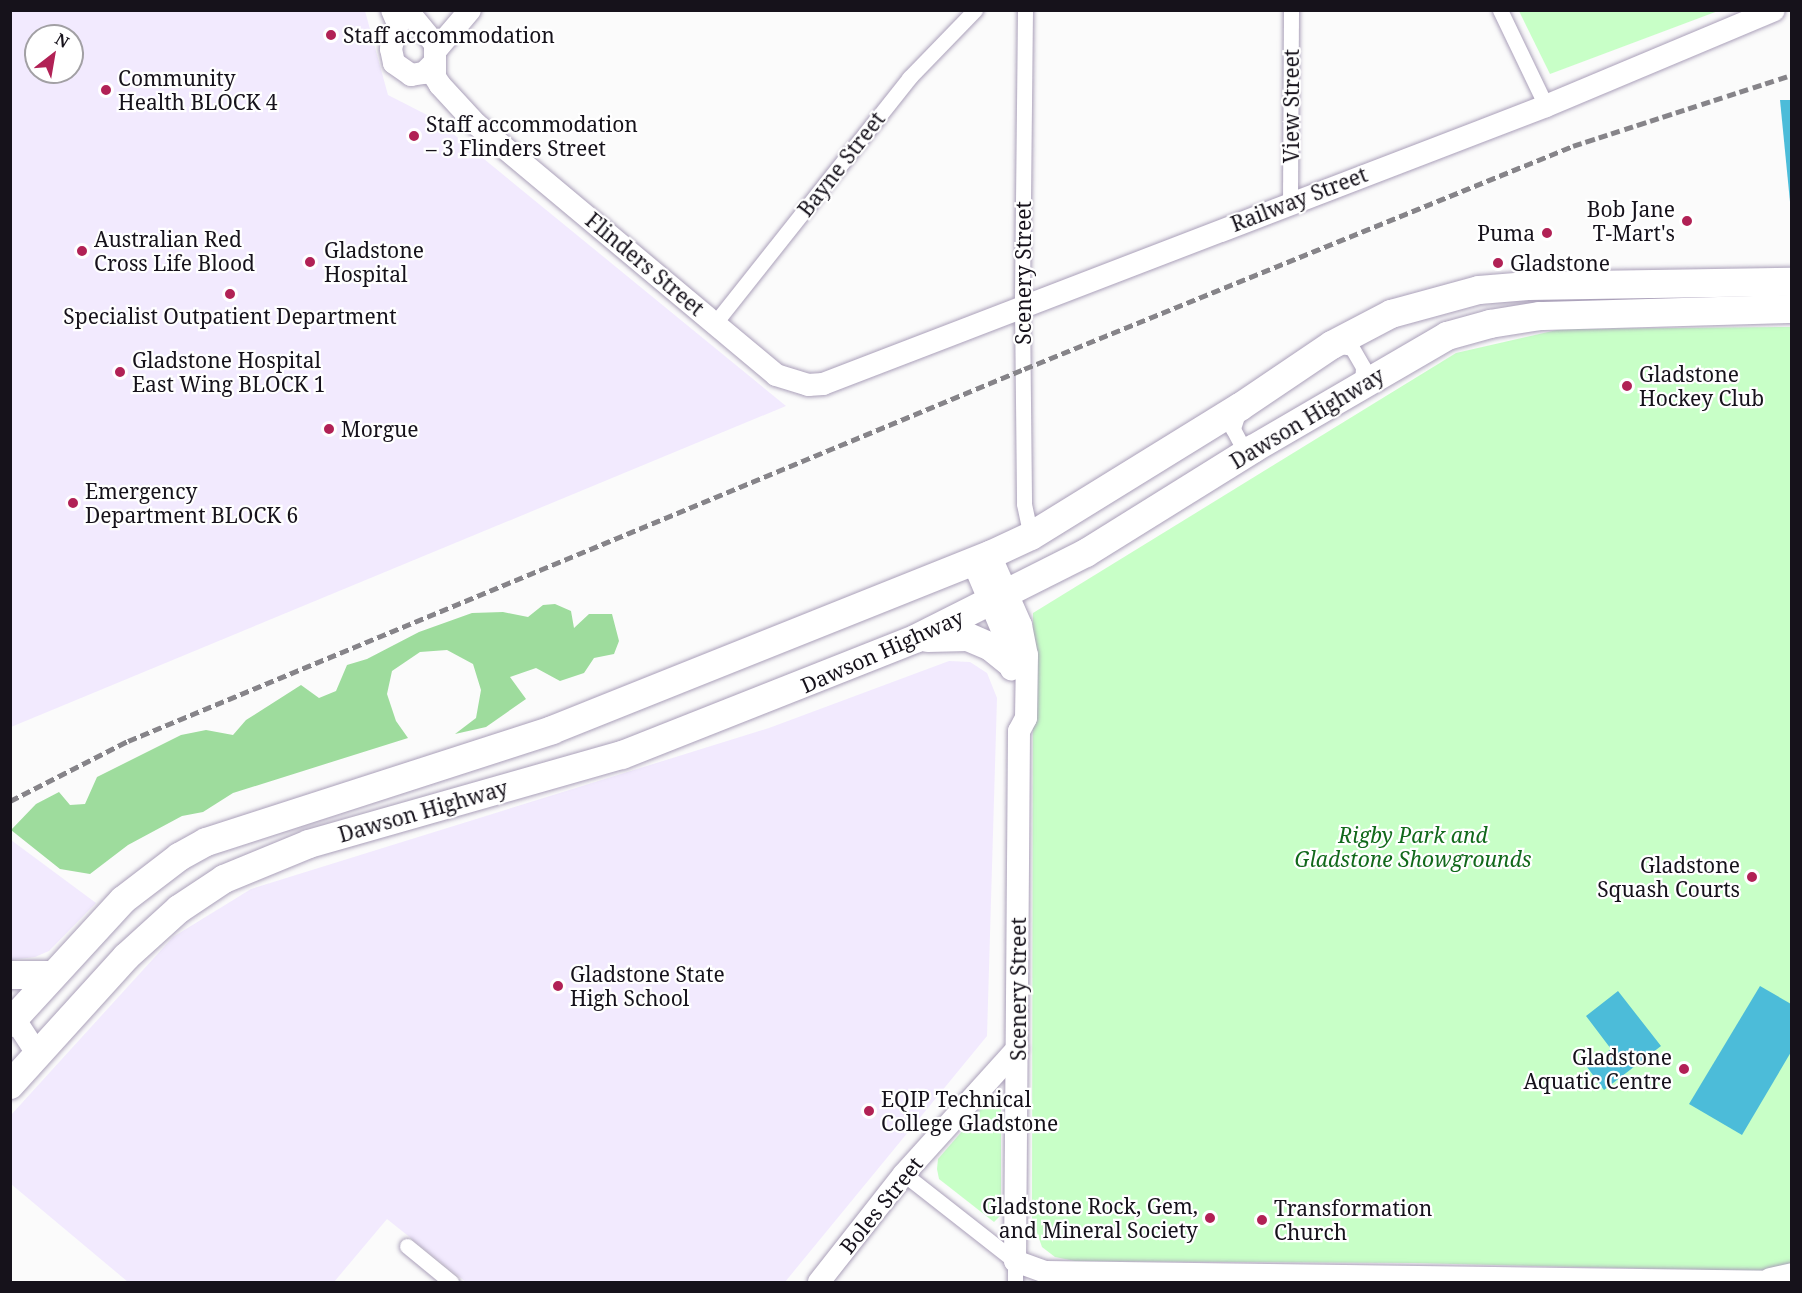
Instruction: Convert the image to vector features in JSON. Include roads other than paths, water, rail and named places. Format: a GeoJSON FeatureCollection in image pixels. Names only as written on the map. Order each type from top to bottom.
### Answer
{"type":"FeatureCollection","features":[{"type":"Feature","properties":{"kind":"highway","name":"Dawson Highway"},"geometry":{"type":"LineString","coordinates":[[12,1022],[123,900],[179,857],[206,842],[552,730],[981,559],[1031,536],[1240,407],[1332,345],[1391,314],[1479,290],[1527,285],[1791,282]]}},
{"type":"Feature","properties":{"kind":"highway","name":"Dawson Highway"},"geometry":{"type":"LineString","coordinates":[[10,1085],[157,928],[203,892],[254,864],[309,844],[622,755],[917,638],[1000,598],[1153,513],[1253,449],[1447,336],[1490,324],[1540,316],[1791,309]]}},
{"type":"Feature","properties":{"kind":"highway"},"geometry":{"type":"LineString","coordinates":[[917,638],[968,637],[992,646],[1011,663]]}},
{"type":"Feature","properties":{"kind":"highway"},"geometry":{"type":"LineString","coordinates":[[10,975],[53,975]]}},
{"type":"Feature","properties":{"kind":"street"},"geometry":{"type":"LineString","coordinates":[[392,10],[398,24],[394,42],[394,63],[404,73],[453,32],[470,10]]}},
{"type":"Feature","properties":{"kind":"street","name":"Flinders Street"},"geometry":{"type":"LineString","coordinates":[[407,10],[428,51],[440,85],[476,124],[776,375],[808,385],[823,384]]}},
{"type":"Feature","properties":{"kind":"street","name":"Bayne Street"},"geometry":{"type":"LineString","coordinates":[[715,323],[909,78],[975,10]]}},
{"type":"Feature","properties":{"kind":"street","name":"Scenery Street"},"geometry":{"type":"LineString","coordinates":[[1025,10],[1022,306],[1024,504],[1031,536]]}},
{"type":"Feature","properties":{"kind":"street","name":"View Street"},"geometry":{"type":"LineString","coordinates":[[1290,202],[1291,10]]}},
{"type":"Feature","properties":{"kind":"street"},"geometry":{"type":"LineString","coordinates":[[1500,10],[1546,106]]}},
{"type":"Feature","properties":{"kind":"street","name":"Railway Street"},"geometry":{"type":"LineString","coordinates":[[823,384],[1290,202],[1546,106],[1774,10]]}},
{"type":"Feature","properties":{"kind":"street"},"geometry":{"type":"LineString","coordinates":[[394,42],[411,30],[428,51]]}},
{"type":"Feature","properties":{"kind":"street"},"geometry":{"type":"LineString","coordinates":[[1332,345],[1352,348],[1363,367],[1362,385]]}},
{"type":"Feature","properties":{"kind":"street"},"geometry":{"type":"LineString","coordinates":[[1240,407],[1233,429],[1242,446],[1253,449]]}},
{"type":"Feature","properties":{"kind":"street","name":"Scenery Street"},"geometry":{"type":"LineString","coordinates":[[981,559],[1000,598],[1023,631],[1027,654],[1026,718],[1019,731],[1015,1272]]}},
{"type":"Feature","properties":{"kind":"street","name":"Scenery Street"},"geometry":{"type":"LineString","coordinates":[[1000,598],[1011,663],[1011,719],[1019,731]]}},
{"type":"Feature","properties":{"kind":"street"},"geometry":{"type":"LineString","coordinates":[[12,1022],[38,1055]]}},
{"type":"Feature","properties":{"kind":"street","name":"Boles Street"},"geometry":{"type":"LineString","coordinates":[[819,1282],[904,1174],[1017,1049]]}},
{"type":"Feature","properties":{"kind":"street"},"geometry":{"type":"LineString","coordinates":[[904,1174],[1015,1272],[1781,1281]]}},
{"type":"Feature","properties":{"kind":"street"},"geometry":{"type":"LineString","coordinates":[[407,1246],[451,1282]]}},
{"type":"Feature","properties":{"kind":"water"},"geometry":{"type":"Polygon","coordinates":[[[1780,100],[1791,100],[1791,212],[1780,100]]]}},
{"type":"Feature","properties":{"kind":"water"},"geometry":{"type":"Polygon","coordinates":[[[1760,986],[1791,1004],[1791,1052],[1742,1135],[1689,1104],[1760,986]]]}},
{"type":"Feature","properties":{"kind":"water"},"geometry":{"type":"Polygon","coordinates":[[[1618,991],[1661,1046],[1604,1090],[1587,1067],[1611,1049],[1586,1016],[1618,991]]]}},
{"type":"Feature","properties":{"kind":"railway"},"geometry":{"type":"LineString","coordinates":[[10,801],[128,741],[1024,369],[1573,146],[1792,75]]}},
{"type":"Feature","properties":{"kind":"place","name":"Staff accommodation"},"geometry":{"type":"Point","coordinates":[331,35]}},
{"type":"Feature","properties":{"kind":"place","name":"Community Health BLOCK 4"},"geometry":{"type":"Point","coordinates":[106,90]}},
{"type":"Feature","properties":{"kind":"place","name":"Staff accommodation – 3 Flinders Street"},"geometry":{"type":"Point","coordinates":[414,136]}},
{"type":"Feature","properties":{"kind":"place","name":"Bob Jane T-Mart's"},"geometry":{"type":"Point","coordinates":[1687,221]}},
{"type":"Feature","properties":{"kind":"place","name":"Puma"},"geometry":{"type":"Point","coordinates":[1547,233]}},
{"type":"Feature","properties":{"kind":"place","name":"Australian Red Cross Life Blood"},"geometry":{"type":"Point","coordinates":[82,251]}},
{"type":"Feature","properties":{"kind":"place","name":"Gladstone Hospital"},"geometry":{"type":"Point","coordinates":[310,262]}},
{"type":"Feature","properties":{"kind":"place","name":"Gladstone"},"geometry":{"type":"Point","coordinates":[1498,263]}},
{"type":"Feature","properties":{"kind":"place","name":"Specialist Outpatient Department"},"geometry":{"type":"Point","coordinates":[230,294]}},
{"type":"Feature","properties":{"kind":"place","name":"Gladstone Hospital East Wing BLOCK 1"},"geometry":{"type":"Point","coordinates":[120,372]}},
{"type":"Feature","properties":{"kind":"place","name":"Gladstone Hockey Club"},"geometry":{"type":"Point","coordinates":[1627,386]}},
{"type":"Feature","properties":{"kind":"place","name":"Morgue"},"geometry":{"type":"Point","coordinates":[329,429]}},
{"type":"Feature","properties":{"kind":"place","name":"Emergency Department BLOCK 6"},"geometry":{"type":"Point","coordinates":[73,503]}},
{"type":"Feature","properties":{"kind":"place","name":"Gladstone Squash Courts"},"geometry":{"type":"Point","coordinates":[1752,877]}},
{"type":"Feature","properties":{"kind":"place","name":"Gladstone State High School"},"geometry":{"type":"Point","coordinates":[558,986]}},
{"type":"Feature","properties":{"kind":"place","name":"Gladstone Aquatic Centre"},"geometry":{"type":"Point","coordinates":[1684,1069]}},
{"type":"Feature","properties":{"kind":"place","name":"EQIP Technical College Gladstone"},"geometry":{"type":"Point","coordinates":[869,1111]}},
{"type":"Feature","properties":{"kind":"place","name":"Gladstone Rock, Gem, and Mineral Society"},"geometry":{"type":"Point","coordinates":[1210,1218]}},
{"type":"Feature","properties":{"kind":"place","name":"Transformation Church"},"geometry":{"type":"Point","coordinates":[1262,1220]}},
{"type":"Feature","properties":{"kind":"park label","name":"Rigby Park and Gladstone Showgrounds"},"geometry":{"type":"Point","coordinates":[1413,847]}}]}
